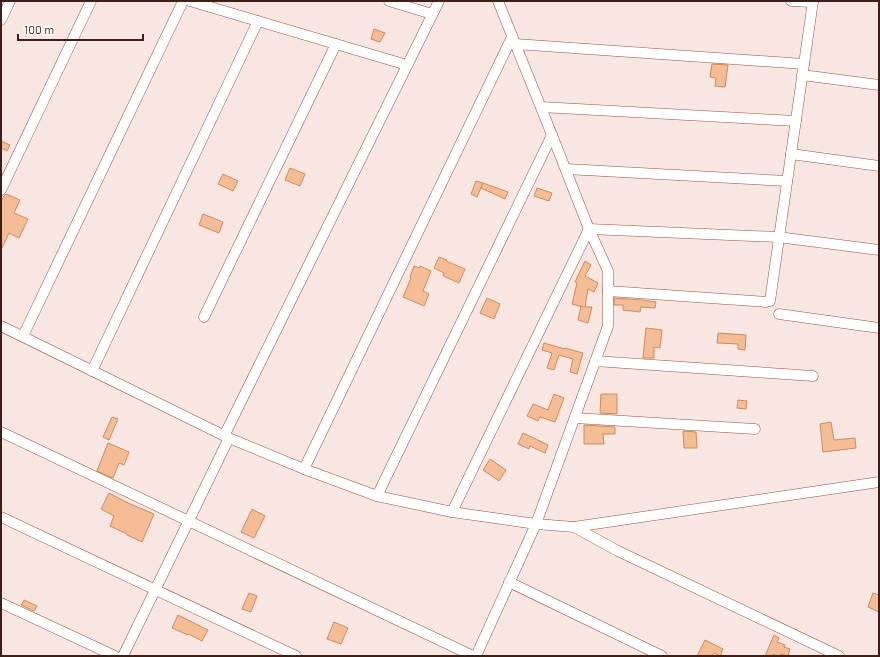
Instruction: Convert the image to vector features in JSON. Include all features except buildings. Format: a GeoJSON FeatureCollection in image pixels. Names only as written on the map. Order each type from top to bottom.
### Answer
{"type":"FeatureCollection","features":[{"type":"Feature","properties":{"kind":"street"},"geometry":{"type":"LineString","coordinates":[[1,20],[10,1]]}},
{"type":"Feature","properties":{"kind":"street"},"geometry":{"type":"LineString","coordinates":[[1,190],[91,1]]}},
{"type":"Feature","properties":{"kind":"street"},"geometry":{"type":"LineString","coordinates":[[23,336],[183,1]]}},
{"type":"Feature","properties":{"kind":"street"},"geometry":{"type":"LineString","coordinates":[[190,1],[407,65]]}},
{"type":"Feature","properties":{"kind":"street"},"geometry":{"type":"LineString","coordinates":[[389,1],[432,14]]}},
{"type":"Feature","properties":{"kind":"street"},"geometry":{"type":"LineString","coordinates":[[123,656],[189,521],[227,437],[439,1]]}},
{"type":"Feature","properties":{"kind":"street"},"geometry":{"type":"LineString","coordinates":[[1,432],[474,656],[536,524],[608,326],[608,271],[589,229],[498,1]]}},
{"type":"Feature","properties":{"kind":"street"},"geometry":{"type":"LineString","coordinates":[[608,291],[766,302],[770,301],[813,2],[792,1]]}},
{"type":"Feature","properties":{"kind":"street"},"geometry":{"type":"LineString","coordinates":[[92,371],[258,21]]}},
{"type":"Feature","properties":{"kind":"street"},"geometry":{"type":"LineString","coordinates":[[514,40],[804,64]]}},
{"type":"Feature","properties":{"kind":"street"},"geometry":{"type":"LineString","coordinates":[[304,469],[514,40]]}},
{"type":"Feature","properties":{"kind":"street"},"geometry":{"type":"LineString","coordinates":[[204,317],[336,44]]}},
{"type":"Feature","properties":{"kind":"street"},"geometry":{"type":"LineString","coordinates":[[802,76],[879,85]]}},
{"type":"Feature","properties":{"kind":"street"},"geometry":{"type":"LineString","coordinates":[[541,107],[796,121]]}},
{"type":"Feature","properties":{"kind":"street"},"geometry":{"type":"LineString","coordinates":[[377,496],[552,135]]}},
{"type":"Feature","properties":{"kind":"street"},"geometry":{"type":"LineString","coordinates":[[791,154],[879,166]]}},
{"type":"Feature","properties":{"kind":"street"},"geometry":{"type":"LineString","coordinates":[[566,169],[787,181]]}},
{"type":"Feature","properties":{"kind":"street"},"geometry":{"type":"LineString","coordinates":[[589,229],[778,238],[879,250]]}},
{"type":"Feature","properties":{"kind":"street"},"geometry":{"type":"LineString","coordinates":[[452,512],[589,229]]}},
{"type":"Feature","properties":{"kind":"street"},"geometry":{"type":"LineString","coordinates":[[779,314],[879,328]]}},
{"type":"Feature","properties":{"kind":"street"},"geometry":{"type":"LineString","coordinates":[[1,326],[227,437],[304,469],[377,496],[452,512],[536,524],[574,527],[879,482]]}},
{"type":"Feature","properties":{"kind":"street"},"geometry":{"type":"LineString","coordinates":[[595,361],[814,376]]}},
{"type":"Feature","properties":{"kind":"street"},"geometry":{"type":"LineString","coordinates":[[575,418],[755,429]]}},
{"type":"Feature","properties":{"kind":"street"},"geometry":{"type":"LineString","coordinates":[[1,517],[296,656]]}},
{"type":"Feature","properties":{"kind":"street"},"geometry":{"type":"LineString","coordinates":[[574,527],[618,551],[839,656]]}},
{"type":"Feature","properties":{"kind":"street"},"geometry":{"type":"LineString","coordinates":[[509,582],[662,656]]}},
{"type":"Feature","properties":{"kind":"street"},"geometry":{"type":"LineString","coordinates":[[1,603],[114,656]]}}]}
